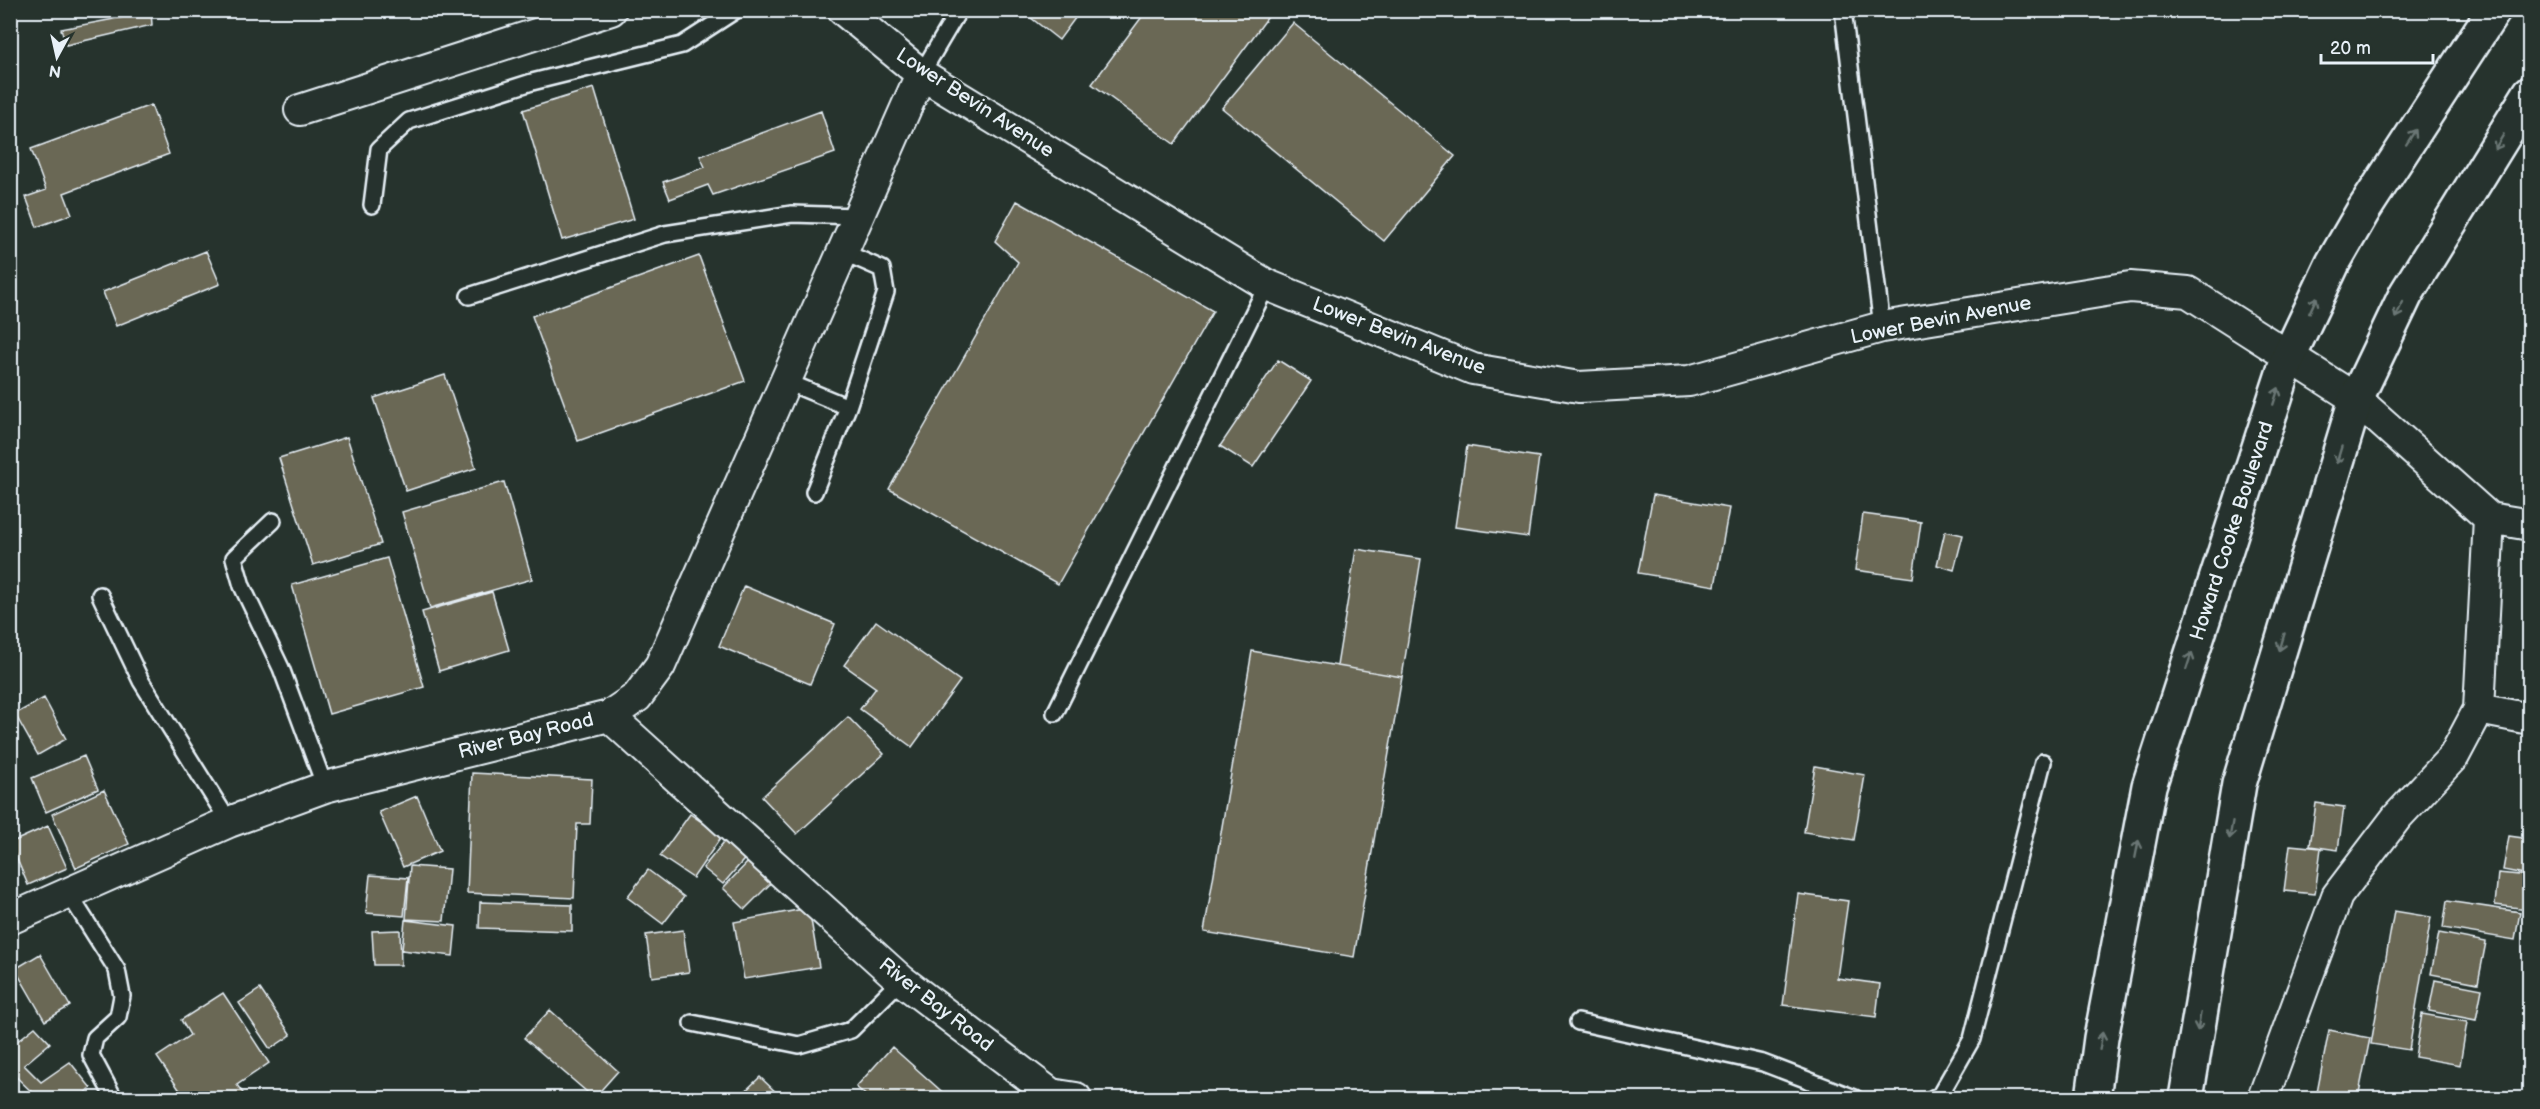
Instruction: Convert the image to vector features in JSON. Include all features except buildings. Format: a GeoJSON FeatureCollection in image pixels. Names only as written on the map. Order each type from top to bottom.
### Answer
{"type":"FeatureCollection","features":[{"type":"Feature","properties":{"kind":"main road","name":"Howard Cooke Boulevard"},"geometry":{"type":"LineString","coordinates":[[2093,1098],[2101,1038],[2149,786],[2288,358],[2333,263],[2363,211],[2494,10]]}},
{"type":"Feature","properties":{"kind":"main road"},"geometry":{"type":"LineString","coordinates":[[2186,1098],[2239,784],[2356,399],[2406,294],[2529,93]]}},
{"type":"Feature","properties":{"kind":"street"},"geometry":{"type":"LineString","coordinates":[[300,110],[611,10]]}},
{"type":"Feature","properties":{"kind":"street","name":"Lower Bevin Avenue"},"geometry":{"type":"LineString","coordinates":[[843,10],[921,74],[1267,285],[1473,369],[1580,387],[1689,381],[1882,327],[2130,287],[2188,292],[2229,316],[2288,358],[2356,399],[2489,518]]}},
{"type":"Feature","properties":{"kind":"street"},"geometry":{"type":"LineString","coordinates":[[609,716],[637,697],[660,666],[921,74]]}},
{"type":"Feature","properties":{"kind":"street"},"geometry":{"type":"LineString","coordinates":[[2264,1098],[2337,896],[2397,817],[2454,756],[2479,709],[2489,518],[2529,525]]}},
{"type":"Feature","properties":{"kind":"street"},"geometry":{"type":"LineString","coordinates":[[2479,709],[2529,719]]}},
{"type":"Feature","properties":{"kind":"street","name":"River Bay Road"},"geometry":{"type":"LineString","coordinates":[[10,919],[229,822],[325,786],[609,716],[901,980],[1060,1097]]}},
{"type":"Feature","properties":{"kind":"lane"},"geometry":{"type":"LineString","coordinates":[[372,205],[379,149],[409,121],[531,82],[681,45],[736,10]]}},
{"type":"Feature","properties":{"kind":"lane"},"geometry":{"type":"LineString","coordinates":[[921,74],[959,10]]}},
{"type":"Feature","properties":{"kind":"lane"},"geometry":{"type":"LineString","coordinates":[[1843,10],[1882,327]]}},
{"type":"Feature","properties":{"kind":"lane"},"geometry":{"type":"LineString","coordinates":[[469,296],[665,234],[792,214],[858,216]]}},
{"type":"Feature","properties":{"kind":"lane"},"geometry":{"type":"LineString","coordinates":[[814,492],[848,407],[886,292],[882,269],[843,252]]}},
{"type":"Feature","properties":{"kind":"lane"},"geometry":{"type":"LineString","coordinates":[[1055,713],[1267,285]]}},
{"type":"Feature","properties":{"kind":"lane"},"geometry":{"type":"LineString","coordinates":[[785,381],[848,407]]}},
{"type":"Feature","properties":{"kind":"lane"},"geometry":{"type":"LineString","coordinates":[[273,521],[234,558],[242,586],[281,668],[325,786]]}},
{"type":"Feature","properties":{"kind":"lane"},"geometry":{"type":"LineString","coordinates":[[100,595],[141,681],[229,822]]}},
{"type":"Feature","properties":{"kind":"lane"},"geometry":{"type":"LineString","coordinates":[[1933,1098],[1940,1095],[1972,1040],[2043,762]]}},
{"type":"Feature","properties":{"kind":"lane"},"geometry":{"type":"LineString","coordinates":[[69,894],[117,970],[123,996],[118,1017],[95,1038],[91,1054],[114,1098]]}},
{"type":"Feature","properties":{"kind":"lane"},"geometry":{"type":"LineString","coordinates":[[692,1023],[799,1045],[851,1030],[901,980]]}},
{"type":"Feature","properties":{"kind":"lane"},"geometry":{"type":"LineString","coordinates":[[1578,1022],[1763,1062],[1855,1098]]}}]}
